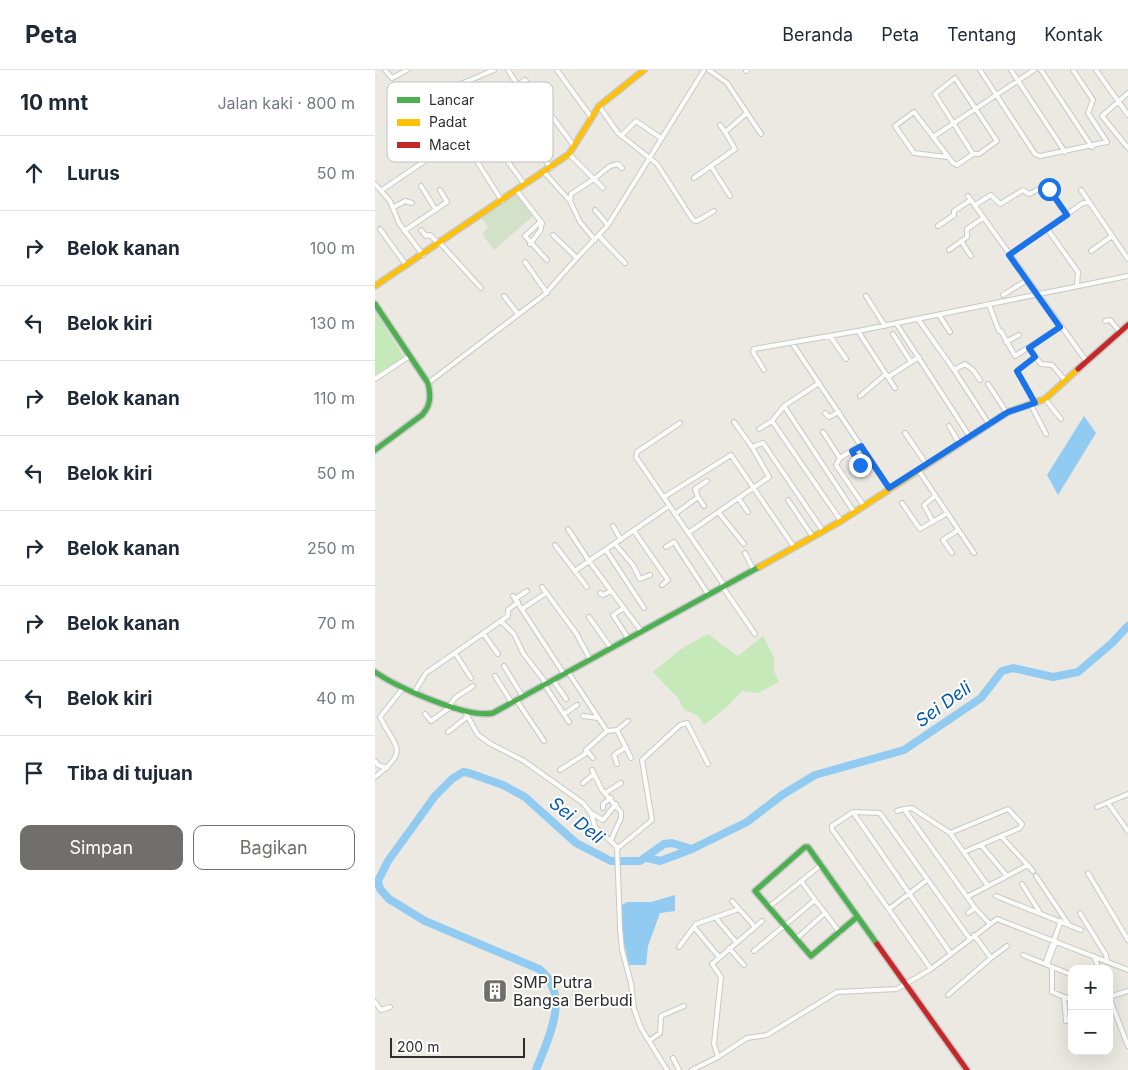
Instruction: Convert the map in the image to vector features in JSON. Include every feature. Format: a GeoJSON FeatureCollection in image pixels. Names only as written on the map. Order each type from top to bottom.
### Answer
{"type":"FeatureCollection","features":[{"type":"Feature","properties":{"kind":"main road"},"geometry":{"type":"LineString","coordinates":[[375,286],[569,154],[599,106],[644,70]]}},
{"type":"Feature","properties":{"kind":"main road"},"geometry":{"type":"LineString","coordinates":[[375,304],[428,383],[432,394],[428,408],[375,450]]}},
{"type":"Feature","properties":{"kind":"main road"},"geometry":{"type":"LineString","coordinates":[[375,672],[377,677],[464,710],[488,714],[515,702],[841,521],[1007,413],[1045,399],[1128,325]]}},
{"type":"Feature","properties":{"kind":"main road"},"geometry":{"type":"LineString","coordinates":[[857,917],[812,956],[755,891],[805,847],[809,848],[967,1070]]}},
{"type":"Feature","properties":{"kind":"street"},"geometry":{"type":"LineString","coordinates":[[385,70],[392,78],[407,70]]}},
{"type":"Feature","properties":{"kind":"street"},"geometry":{"type":"LineString","coordinates":[[466,82],[494,70]]}},
{"type":"Feature","properties":{"kind":"street"},"geometry":{"type":"LineString","coordinates":[[508,70],[516,82]]}},
{"type":"Feature","properties":{"kind":"street"},"geometry":{"type":"LineString","coordinates":[[557,70],[591,117]]}},
{"type":"Feature","properties":{"kind":"street"},"geometry":{"type":"LineString","coordinates":[[428,383],[547,293],[599,236],[631,190],[704,70]]}},
{"type":"Feature","properties":{"kind":"street"},"geometry":{"type":"LineString","coordinates":[[709,70],[727,84],[761,134]]}},
{"type":"Feature","properties":{"kind":"street"},"geometry":{"type":"LineString","coordinates":[[980,70],[1035,154],[1040,156],[1092,146],[1107,141],[1088,113],[1093,100],[1073,70]]}},
{"type":"Feature","properties":{"kind":"street"},"geometry":{"type":"LineString","coordinates":[[1011,70],[1065,152]]}},
{"type":"Feature","properties":{"kind":"street"},"geometry":{"type":"LineString","coordinates":[[933,137],[1034,70]]}},
{"type":"Feature","properties":{"kind":"street"},"geometry":{"type":"LineString","coordinates":[[1041,70],[1092,146]]}},
{"type":"Feature","properties":{"kind":"street"},"geometry":{"type":"LineString","coordinates":[[1095,70],[1128,115]]}},
{"type":"Feature","properties":{"kind":"street"},"geometry":{"type":"LineString","coordinates":[[947,157],[914,153],[895,126],[914,112],[947,157],[957,165],[973,154],[979,154],[997,141],[955,78],[935,94],[973,154]]}},
{"type":"Feature","properties":{"kind":"street"},"geometry":{"type":"LineString","coordinates":[[1128,92],[1102,116],[1128,148]]}},
{"type":"Feature","properties":{"kind":"street"},"geometry":{"type":"LineString","coordinates":[[599,106],[621,136],[657,164],[693,220],[697,221],[714,211]]}},
{"type":"Feature","properties":{"kind":"street"},"geometry":{"type":"LineString","coordinates":[[725,132],[747,113]]}},
{"type":"Feature","properties":{"kind":"street"},"geometry":{"type":"LineString","coordinates":[[553,119],[574,147]]}},
{"type":"Feature","properties":{"kind":"street"},"geometry":{"type":"LineString","coordinates":[[621,136],[636,121],[661,138]]}},
{"type":"Feature","properties":{"kind":"street"},"geometry":{"type":"LineString","coordinates":[[693,178],[735,148],[720,125]]}},
{"type":"Feature","properties":{"kind":"street"},"geometry":{"type":"LineString","coordinates":[[569,154],[603,188]]}},
{"type":"Feature","properties":{"kind":"street"},"geometry":{"type":"LineString","coordinates":[[382,190],[423,162]]}},
{"type":"Feature","properties":{"kind":"street"},"geometry":{"type":"LineString","coordinates":[[477,162],[502,201]]}},
{"type":"Feature","properties":{"kind":"street"},"geometry":{"type":"LineString","coordinates":[[508,162],[525,185]]}},
{"type":"Feature","properties":{"kind":"street"},"geometry":{"type":"LineString","coordinates":[[546,162],[551,168]]}},
{"type":"Feature","properties":{"kind":"street"},"geometry":{"type":"LineString","coordinates":[[570,201],[571,194],[613,164],[618,164],[622,168]]}},
{"type":"Feature","properties":{"kind":"street"},"geometry":{"type":"LineString","coordinates":[[711,166],[730,196]]}},
{"type":"Feature","properties":{"kind":"street"},"geometry":{"type":"LineString","coordinates":[[544,172],[570,201],[580,222],[595,240]]}},
{"type":"Feature","properties":{"kind":"street"},"geometry":{"type":"LineString","coordinates":[[375,184],[382,190],[394,207],[395,218],[423,255]]}},
{"type":"Feature","properties":{"kind":"street"},"geometry":{"type":"LineString","coordinates":[[421,186],[436,210]]}},
{"type":"Feature","properties":{"kind":"street"},"geometry":{"type":"LineString","coordinates":[[975,205],[991,195],[1000,204],[1023,190],[1029,194],[1045,186],[1067,215]]}},
{"type":"Feature","properties":{"kind":"street"},"geometry":{"type":"LineString","coordinates":[[404,231],[447,201],[440,190]]}},
{"type":"Feature","properties":{"kind":"street"},"geometry":{"type":"LineString","coordinates":[[1081,190],[1128,259]]}},
{"type":"Feature","properties":{"kind":"street"},"geometry":{"type":"LineString","coordinates":[[517,191],[540,222],[540,231],[530,244]]}},
{"type":"Feature","properties":{"kind":"street"},"geometry":{"type":"LineString","coordinates":[[938,226],[969,198],[1087,362]]}},
{"type":"Feature","properties":{"kind":"street"},"geometry":{"type":"LineString","coordinates":[[394,207],[405,202],[412,203]]}},
{"type":"Feature","properties":{"kind":"street"},"geometry":{"type":"LineString","coordinates":[[1009,255],[1048,230],[1083,203],[1089,202]]}},
{"type":"Feature","properties":{"kind":"street"},"geometry":{"type":"LineString","coordinates":[[595,210],[608,225]]}},
{"type":"Feature","properties":{"kind":"street"},"geometry":{"type":"LineString","coordinates":[[949,250],[968,236],[967,229],[983,218]]}},
{"type":"Feature","properties":{"kind":"street"},"geometry":{"type":"LineString","coordinates":[[540,222],[525,235],[530,244],[547,260]]}},
{"type":"Feature","properties":{"kind":"street"},"geometry":{"type":"LineString","coordinates":[[380,229],[407,265]]}},
{"type":"Feature","properties":{"kind":"street"},"geometry":{"type":"LineString","coordinates":[[421,230],[426,236],[431,236],[439,243],[481,288]]}},
{"type":"Feature","properties":{"kind":"street"},"geometry":{"type":"LineString","coordinates":[[1048,230],[1078,272],[1077,286]]}},
{"type":"Feature","properties":{"kind":"street"},"geometry":{"type":"LineString","coordinates":[[553,235],[577,258]]}},
{"type":"Feature","properties":{"kind":"street"},"geometry":{"type":"LineString","coordinates":[[599,236],[625,263]]}},
{"type":"Feature","properties":{"kind":"street"},"geometry":{"type":"LineString","coordinates":[[1091,250],[1112,236]]}},
{"type":"Feature","properties":{"kind":"street"},"geometry":{"type":"LineString","coordinates":[[961,241],[971,256]]}},
{"type":"Feature","properties":{"kind":"street"},"geometry":{"type":"LineString","coordinates":[[525,262],[547,293]]}},
{"type":"Feature","properties":{"kind":"street"},"geometry":{"type":"LineString","coordinates":[[764,370],[753,352],[754,349],[885,326],[1128,276]]}},
{"type":"Feature","properties":{"kind":"street"},"geometry":{"type":"LineString","coordinates":[[1003,295],[1027,280]]}},
{"type":"Feature","properties":{"kind":"street"},"geometry":{"type":"LineString","coordinates":[[504,296],[518,314]]}},
{"type":"Feature","properties":{"kind":"street"},"geometry":{"type":"LineString","coordinates":[[866,296],[885,326]]}},
{"type":"Feature","properties":{"kind":"street"},"geometry":{"type":"LineString","coordinates":[[989,304],[999,331],[1001,331],[1015,356],[1060,327]]}},
{"type":"Feature","properties":{"kind":"street"},"geometry":{"type":"LineString","coordinates":[[939,315],[950,332]]}},
{"type":"Feature","properties":{"kind":"street"},"geometry":{"type":"LineString","coordinates":[[917,319],[955,370],[989,424]]}},
{"type":"Feature","properties":{"kind":"street"},"geometry":{"type":"LineString","coordinates":[[1105,320],[1110,320],[1121,332]]}},
{"type":"Feature","properties":{"kind":"street"},"geometry":{"type":"LineString","coordinates":[[896,323],[970,437]]}},
{"type":"Feature","properties":{"kind":"street"},"geometry":{"type":"LineString","coordinates":[[858,331],[895,388]]}},
{"type":"Feature","properties":{"kind":"street"},"geometry":{"type":"LineString","coordinates":[[893,334],[911,362]]}},
{"type":"Feature","properties":{"kind":"street"},"geometry":{"type":"LineString","coordinates":[[1007,342],[1019,335]]}},
{"type":"Feature","properties":{"kind":"street"},"geometry":{"type":"LineString","coordinates":[[830,336],[846,359]]}},
{"type":"Feature","properties":{"kind":"street"},"geometry":{"type":"LineString","coordinates":[[792,343],[889,488]]}},
{"type":"Feature","properties":{"kind":"street"},"geometry":{"type":"LineString","coordinates":[[1029,348],[1042,365],[1052,365],[1065,380]]}},
{"type":"Feature","properties":{"kind":"street"},"geometry":{"type":"LineString","coordinates":[[375,379],[410,356]]}},
{"type":"Feature","properties":{"kind":"street"},"geometry":{"type":"LineString","coordinates":[[860,396],[887,376],[919,357]]}},
{"type":"Feature","properties":{"kind":"street"},"geometry":{"type":"LineString","coordinates":[[1035,357],[1017,371],[1046,434]]}},
{"type":"Feature","properties":{"kind":"street"},"geometry":{"type":"LineString","coordinates":[[955,370],[965,364],[973,370],[980,380]]}},
{"type":"Feature","properties":{"kind":"street"},"geometry":{"type":"LineString","coordinates":[[759,429],[772,421],[784,406],[819,383]]}},
{"type":"Feature","properties":{"kind":"street"},"geometry":{"type":"LineString","coordinates":[[989,384],[1007,413]]}},
{"type":"Feature","properties":{"kind":"street"},"geometry":{"type":"LineString","coordinates":[[1045,399],[1061,420]]}},
{"type":"Feature","properties":{"kind":"street"},"geometry":{"type":"LineString","coordinates":[[784,406],[854,512]]}},
{"type":"Feature","properties":{"kind":"street"},"geometry":{"type":"LineString","coordinates":[[825,413],[829,417],[839,412]]}},
{"type":"Feature","properties":{"kind":"street"},"geometry":{"type":"LineString","coordinates":[[772,421],[841,521]]}},
{"type":"Feature","properties":{"kind":"street"},"geometry":{"type":"LineString","coordinates":[[688,533],[755,489],[770,476],[735,422]]}},
{"type":"Feature","properties":{"kind":"street"},"geometry":{"type":"LineString","coordinates":[[680,423],[636,455],[755,634]]}},
{"type":"Feature","properties":{"kind":"street"},"geometry":{"type":"LineString","coordinates":[[949,426],[959,443]]}},
{"type":"Feature","properties":{"kind":"street"},"geometry":{"type":"LineString","coordinates":[[823,432],[840,458]]}},
{"type":"Feature","properties":{"kind":"street"},"geometry":{"type":"LineString","coordinates":[[905,433],[927,465]]}},
{"type":"Feature","properties":{"kind":"street"},"geometry":{"type":"LineString","coordinates":[[752,447],[763,443],[823,531]]}},
{"type":"Feature","properties":{"kind":"street"},"geometry":{"type":"LineString","coordinates":[[861,446],[840,458],[836,465],[864,506]]}},
{"type":"Feature","properties":{"kind":"street"},"geometry":{"type":"LineString","coordinates":[[852,451],[860,464],[853,470]]}},
{"type":"Feature","properties":{"kind":"street"},"geometry":{"type":"LineString","coordinates":[[664,498],[730,455],[733,456],[794,547]]}},
{"type":"Feature","properties":{"kind":"street"},"geometry":{"type":"LineString","coordinates":[[919,471],[974,553]]}},
{"type":"Feature","properties":{"kind":"street"},"geometry":{"type":"LineString","coordinates":[[704,506],[695,489],[707,481]]}},
{"type":"Feature","properties":{"kind":"street"},"geometry":{"type":"LineString","coordinates":[[933,522],[924,505],[935,496]]}},
{"type":"Feature","properties":{"kind":"street"},"geometry":{"type":"LineString","coordinates":[[675,514],[698,497]]}},
{"type":"Feature","properties":{"kind":"street"},"geometry":{"type":"LineString","coordinates":[[739,499],[748,512]]}},
{"type":"Feature","properties":{"kind":"street"},"geometry":{"type":"LineString","coordinates":[[788,500],[813,536]]}},
{"type":"Feature","properties":{"kind":"street"},"geometry":{"type":"LineString","coordinates":[[902,502],[919,528],[947,514]]}},
{"type":"Feature","properties":{"kind":"street"},"geometry":{"type":"LineString","coordinates":[[575,571],[669,506]]}},
{"type":"Feature","properties":{"kind":"street"},"geometry":{"type":"LineString","coordinates":[[719,513],[744,544]]}},
{"type":"Feature","properties":{"kind":"street"},"geometry":{"type":"LineString","coordinates":[[613,526],[621,540]]}},
{"type":"Feature","properties":{"kind":"street"},"geometry":{"type":"LineString","coordinates":[[569,529],[589,561],[641,631]]}},
{"type":"Feature","properties":{"kind":"street"},"geometry":{"type":"LineString","coordinates":[[952,553],[943,540],[957,530]]}},
{"type":"Feature","properties":{"kind":"street"},"geometry":{"type":"LineString","coordinates":[[634,531],[668,580],[662,585]]}},
{"type":"Feature","properties":{"kind":"street"},"geometry":{"type":"LineString","coordinates":[[665,547],[674,542],[708,594]]}},
{"type":"Feature","properties":{"kind":"street"},"geometry":{"type":"LineString","coordinates":[[615,544],[633,565],[640,579],[650,575]]}},
{"type":"Feature","properties":{"kind":"street"},"geometry":{"type":"LineString","coordinates":[[555,545],[587,587]]}},
{"type":"Feature","properties":{"kind":"street"},"geometry":{"type":"LineString","coordinates":[[606,550],[619,566],[644,608]]}},
{"type":"Feature","properties":{"kind":"street"},"geometry":{"type":"LineString","coordinates":[[745,553],[753,569]]}},
{"type":"Feature","properties":{"kind":"street"},"geometry":{"type":"LineString","coordinates":[[542,587],[576,633],[590,659]]}},
{"type":"Feature","properties":{"kind":"street"},"geometry":{"type":"LineString","coordinates":[[415,692],[426,673],[508,616],[508,610],[516,599],[527,591]]}},
{"type":"Feature","properties":{"kind":"street"},"geometry":{"type":"LineString","coordinates":[[600,593],[603,595],[611,591]]}},
{"type":"Feature","properties":{"kind":"street"},"geometry":{"type":"LineString","coordinates":[[522,609],[547,593]]}},
{"type":"Feature","properties":{"kind":"street"},"geometry":{"type":"LineString","coordinates":[[516,599],[607,731]]}},
{"type":"Feature","properties":{"kind":"street"},"geometry":{"type":"LineString","coordinates":[[623,608],[613,615],[628,638]]}},
{"type":"Feature","properties":{"kind":"street"},"geometry":{"type":"LineString","coordinates":[[589,618],[611,648]]}},
{"type":"Feature","properties":{"kind":"street"},"geometry":{"type":"LineString","coordinates":[[501,620],[514,634],[523,653],[569,722]]}},
{"type":"Feature","properties":{"kind":"street"},"geometry":{"type":"LineString","coordinates":[[483,633],[498,654]]}},
{"type":"Feature","properties":{"kind":"street"},"geometry":{"type":"LineString","coordinates":[[455,653],[471,678]]}},
{"type":"Feature","properties":{"kind":"street"},"geometry":{"type":"LineString","coordinates":[[504,666],[523,696]]}},
{"type":"Feature","properties":{"kind":"street"},"geometry":{"type":"LineString","coordinates":[[495,676],[544,742]]}},
{"type":"Feature","properties":{"kind":"street"},"geometry":{"type":"LineString","coordinates":[[553,680],[566,699]]}},
{"type":"Feature","properties":{"kind":"street"},"geometry":{"type":"LineString","coordinates":[[425,714],[431,721],[451,705],[455,698],[473,686]]}},
{"type":"Feature","properties":{"kind":"street"},"geometry":{"type":"LineString","coordinates":[[375,777],[394,760],[398,750],[380,717],[403,688]]}},
{"type":"Feature","properties":{"kind":"street"},"geometry":{"type":"LineString","coordinates":[[564,714],[577,705]]}},
{"type":"Feature","properties":{"kind":"street"},"geometry":{"type":"LineString","coordinates":[[464,710],[481,737],[540,771],[583,803],[591,813],[603,820],[616,804]]}},
{"type":"Feature","properties":{"kind":"street"},"geometry":{"type":"LineString","coordinates":[[583,716],[598,718]]}},
{"type":"Feature","properties":{"kind":"street"},"geometry":{"type":"LineString","coordinates":[[448,732],[467,717]]}},
{"type":"Feature","properties":{"kind":"street"},"geometry":{"type":"LineString","coordinates":[[560,770],[585,754],[586,750],[607,731],[617,730],[628,720]]}},
{"type":"Feature","properties":{"kind":"street"},"geometry":{"type":"LineString","coordinates":[[618,850],[652,820],[642,760],[681,725],[687,723],[708,764]]}},
{"type":"Feature","properties":{"kind":"street"},"geometry":{"type":"LineString","coordinates":[[617,730],[631,758]]}},
{"type":"Feature","properties":{"kind":"street"},"geometry":{"type":"LineString","coordinates":[[617,764],[614,755],[626,747]]}},
{"type":"Feature","properties":{"kind":"street"},"geometry":{"type":"LineString","coordinates":[[586,750],[593,758]]}},
{"type":"Feature","properties":{"kind":"street"},"geometry":{"type":"LineString","coordinates":[[375,761],[379,766],[387,768]]}},
{"type":"Feature","properties":{"kind":"street"},"geometry":{"type":"LineString","coordinates":[[592,770],[605,793],[616,804],[621,818],[611,840]]}},
{"type":"Feature","properties":{"kind":"street"},"geometry":{"type":"LineString","coordinates":[[583,783],[595,774]]}},
{"type":"Feature","properties":{"kind":"street"},"geometry":{"type":"LineString","coordinates":[[605,793],[621,783]]}},
{"type":"Feature","properties":{"kind":"street"},"geometry":{"type":"LineString","coordinates":[[1097,808],[1128,794]]}},
{"type":"Feature","properties":{"kind":"street"},"geometry":{"type":"LineString","coordinates":[[603,808],[603,804],[611,798]]}},
{"type":"Feature","properties":{"kind":"street"},"geometry":{"type":"LineString","coordinates":[[1108,803],[1128,831]]}},
{"type":"Feature","properties":{"kind":"street"},"geometry":{"type":"LineString","coordinates":[[897,811],[912,808],[950,833],[988,886]]}},
{"type":"Feature","properties":{"kind":"street"},"geometry":{"type":"LineString","coordinates":[[904,809],[975,908],[989,923]]}},
{"type":"Feature","properties":{"kind":"street"},"geometry":{"type":"LineString","coordinates":[[950,833],[1009,809],[1022,826],[964,852]]}},
{"type":"Feature","properties":{"kind":"street"},"geometry":{"type":"LineString","coordinates":[[853,812],[951,954]]}},
{"type":"Feature","properties":{"kind":"street"},"geometry":{"type":"LineString","coordinates":[[931,969],[832,828],[853,812],[879,813],[927,880],[991,958]]}},
{"type":"Feature","properties":{"kind":"street"},"geometry":{"type":"LineString","coordinates":[[591,813],[595,827],[611,840],[618,850],[622,950],[631,984],[636,1019],[667,1070]]}},
{"type":"Feature","properties":{"kind":"street"},"geometry":{"type":"LineString","coordinates":[[1001,836],[1033,871]]}},
{"type":"Feature","properties":{"kind":"street"},"geometry":{"type":"LineString","coordinates":[[981,845],[1007,876]]}},
{"type":"Feature","properties":{"kind":"street"},"geometry":{"type":"LineString","coordinates":[[769,908],[821,865]]}},
{"type":"Feature","properties":{"kind":"street"},"geometry":{"type":"LineString","coordinates":[[967,897],[1028,866]]}},
{"type":"Feature","properties":{"kind":"street"},"geometry":{"type":"LineString","coordinates":[[1088,873],[1128,940]]}},
{"type":"Feature","properties":{"kind":"street"},"geometry":{"type":"LineString","coordinates":[[1036,876],[1069,925]]}},
{"type":"Feature","properties":{"kind":"street"},"geometry":{"type":"LineString","coordinates":[[889,909],[927,880]]}},
{"type":"Feature","properties":{"kind":"street"},"geometry":{"type":"LineString","coordinates":[[801,881],[839,933]]}},
{"type":"Feature","properties":{"kind":"street"},"geometry":{"type":"LineString","coordinates":[[1022,884],[1039,912]]}},
{"type":"Feature","properties":{"kind":"street"},"geometry":{"type":"LineString","coordinates":[[996,896],[1081,930]]}},
{"type":"Feature","properties":{"kind":"street"},"geometry":{"type":"LineString","coordinates":[[754,951],[815,900]]}},
{"type":"Feature","properties":{"kind":"street"},"geometry":{"type":"LineString","coordinates":[[732,901],[755,927]]}},
{"type":"Feature","properties":{"kind":"street"},"geometry":{"type":"LineString","coordinates":[[967,913],[975,908]]}},
{"type":"Feature","properties":{"kind":"street"},"geometry":{"type":"LineString","coordinates":[[679,947],[694,927],[739,909]]}},
{"type":"Feature","properties":{"kind":"street"},"geometry":{"type":"LineString","coordinates":[[796,939],[825,913]]}},
{"type":"Feature","properties":{"kind":"street"},"geometry":{"type":"LineString","coordinates":[[1080,913],[1106,955],[1107,961]]}},
{"type":"Feature","properties":{"kind":"street"},"geometry":{"type":"LineString","coordinates":[[715,917],[736,942]]}},
{"type":"Feature","properties":{"kind":"street"},"geometry":{"type":"LineString","coordinates":[[691,1070],[718,1057],[747,1038],[767,1034],[837,992],[889,990],[905,985],[931,969],[989,923],[1001,919],[1128,970]]}},
{"type":"Feature","properties":{"kind":"street"},"geometry":{"type":"LineString","coordinates":[[718,1057],[714,1044],[721,977],[712,964],[762,921]]}},
{"type":"Feature","properties":{"kind":"street"},"geometry":{"type":"LineString","coordinates":[[1046,964],[1061,921]]}},
{"type":"Feature","properties":{"kind":"street"},"geometry":{"type":"LineString","coordinates":[[694,927],[719,957]]}},
{"type":"Feature","properties":{"kind":"street"},"geometry":{"type":"LineString","coordinates":[[948,995],[1007,946]]}},
{"type":"Feature","properties":{"kind":"street"},"geometry":{"type":"LineString","coordinates":[[729,948],[744,965]]}},
{"type":"Feature","properties":{"kind":"street"},"geometry":{"type":"LineString","coordinates":[[1023,955],[1068,973]]}},
{"type":"Feature","properties":{"kind":"street"},"geometry":{"type":"LineString","coordinates":[[1094,956],[1097,965]]}},
{"type":"Feature","properties":{"kind":"street"},"geometry":{"type":"LineString","coordinates":[[1052,967],[1052,992],[1068,998]]}},
{"type":"Feature","properties":{"kind":"street"},"geometry":{"type":"LineString","coordinates":[[1113,996],[1128,991]]}},
{"type":"Feature","properties":{"kind":"street"},"geometry":{"type":"LineString","coordinates":[[1064,997],[1066,1021]]}},
{"type":"Feature","properties":{"kind":"street"},"geometry":{"type":"LineString","coordinates":[[375,1002],[381,1010],[390,1007]]}},
{"type":"Feature","properties":{"kind":"street"},"geometry":{"type":"LineString","coordinates":[[649,1041],[659,1034],[661,1016],[684,1006]]}},
{"type":"Feature","properties":{"kind":"street"},"geometry":{"type":"LineString","coordinates":[[1113,1007],[1128,1046]]}},
{"type":"Feature","properties":{"kind":"street"},"geometry":{"type":"LineString","coordinates":[[673,1058],[679,1070]]}},
{"type":"Feature","properties":{"kind":"green space"},"geometry":{"type":"Polygon","coordinates":[[[515,192],[534,215],[494,250],[482,234],[488,227],[481,218],[515,192]]]}},
{"type":"Feature","properties":{"kind":"green space"},"geometry":{"type":"Polygon","coordinates":[[[375,311],[404,357],[375,375],[375,311]]]}},
{"type":"Feature","properties":{"kind":"green space"},"geometry":{"type":"Polygon","coordinates":[[[708,634],[738,656],[763,636],[774,658],[774,671],[779,682],[758,693],[742,691],[728,706],[704,725],[698,716],[685,710],[677,697],[653,672],[681,649],[708,634]]]}},
{"type":"Feature","properties":{"kind":"water"},"geometry":{"type":"Polygon","coordinates":[[[1084,416],[1096,433],[1058,495],[1047,475],[1084,416]]]}},
{"type":"Feature","properties":{"kind":"water"},"geometry":{"type":"Polygon","coordinates":[[[675,895],[675,911],[660,913],[648,946],[646,965],[629,965],[621,930],[622,905],[627,902],[651,902],[675,895]]]}},
{"type":"Feature","properties":{"kind":"waterway","name":"Sei Deli"},"geometry":{"type":"LineString","coordinates":[[536,1070],[551,1031],[556,1004],[554,991],[549,979],[539,969],[425,921],[389,899],[380,889],[378,881],[388,861],[435,796],[452,779],[463,772],[503,785],[525,797],[576,843],[611,861],[640,861],[664,844],[672,843],[692,849],[747,822],[782,795],[815,775],[904,750],[981,698],[1002,671],[1013,668],[1053,677],[1078,672],[1112,643],[1128,626]]}},
{"type":"Feature","properties":{"kind":"waterway"},"geometry":{"type":"LineString","coordinates":[[647,858],[660,861],[692,849]]}},
{"type":"Feature","properties":{"kind":"traffic: fast"},"geometry":{"type":"LineString","coordinates":[[375,304],[428,383],[430,396],[429,404],[422,415],[375,450]]}},
{"type":"Feature","properties":{"kind":"traffic: fast"},"geometry":{"type":"LineString","coordinates":[[375,672],[399,686],[450,707],[481,714],[493,713],[759,567]]}},
{"type":"Feature","properties":{"kind":"traffic: fast"},"geometry":{"type":"LineString","coordinates":[[857,917],[811,956],[755,891],[805,847],[808,847],[877,944]]}},
{"type":"Feature","properties":{"kind":"traffic: slow"},"geometry":{"type":"LineString","coordinates":[[375,286],[569,154],[599,106],[644,70]]}},
{"type":"Feature","properties":{"kind":"traffic: slow"},"geometry":{"type":"LineString","coordinates":[[759,567],[841,521],[1008,412],[1045,399],[1078,369]]}},
{"type":"Feature","properties":{"kind":"traffic: jam"},"geometry":{"type":"LineString","coordinates":[[1078,369],[1128,325]]}},
{"type":"Feature","properties":{"kind":"traffic: jam"},"geometry":{"type":"LineString","coordinates":[[877,944],[967,1070]]}},
{"type":"Feature","properties":{"kind":"place","name":"SMP Putra Bangsa Berbudi"},"geometry":{"type":"Point","coordinates":[495,991]}},
{"type":"Feature","properties":{"kind":"route"},"geometry":{"type":"LineString","coordinates":[[860,465],[852,451],[861,446],[889,488],[919,471],[1008,412],[1018,407],[1035,403],[1017,371],[1035,357],[1029,348],[1060,327],[1009,255],[1048,230],[1067,215],[1049,189]]}}]}
